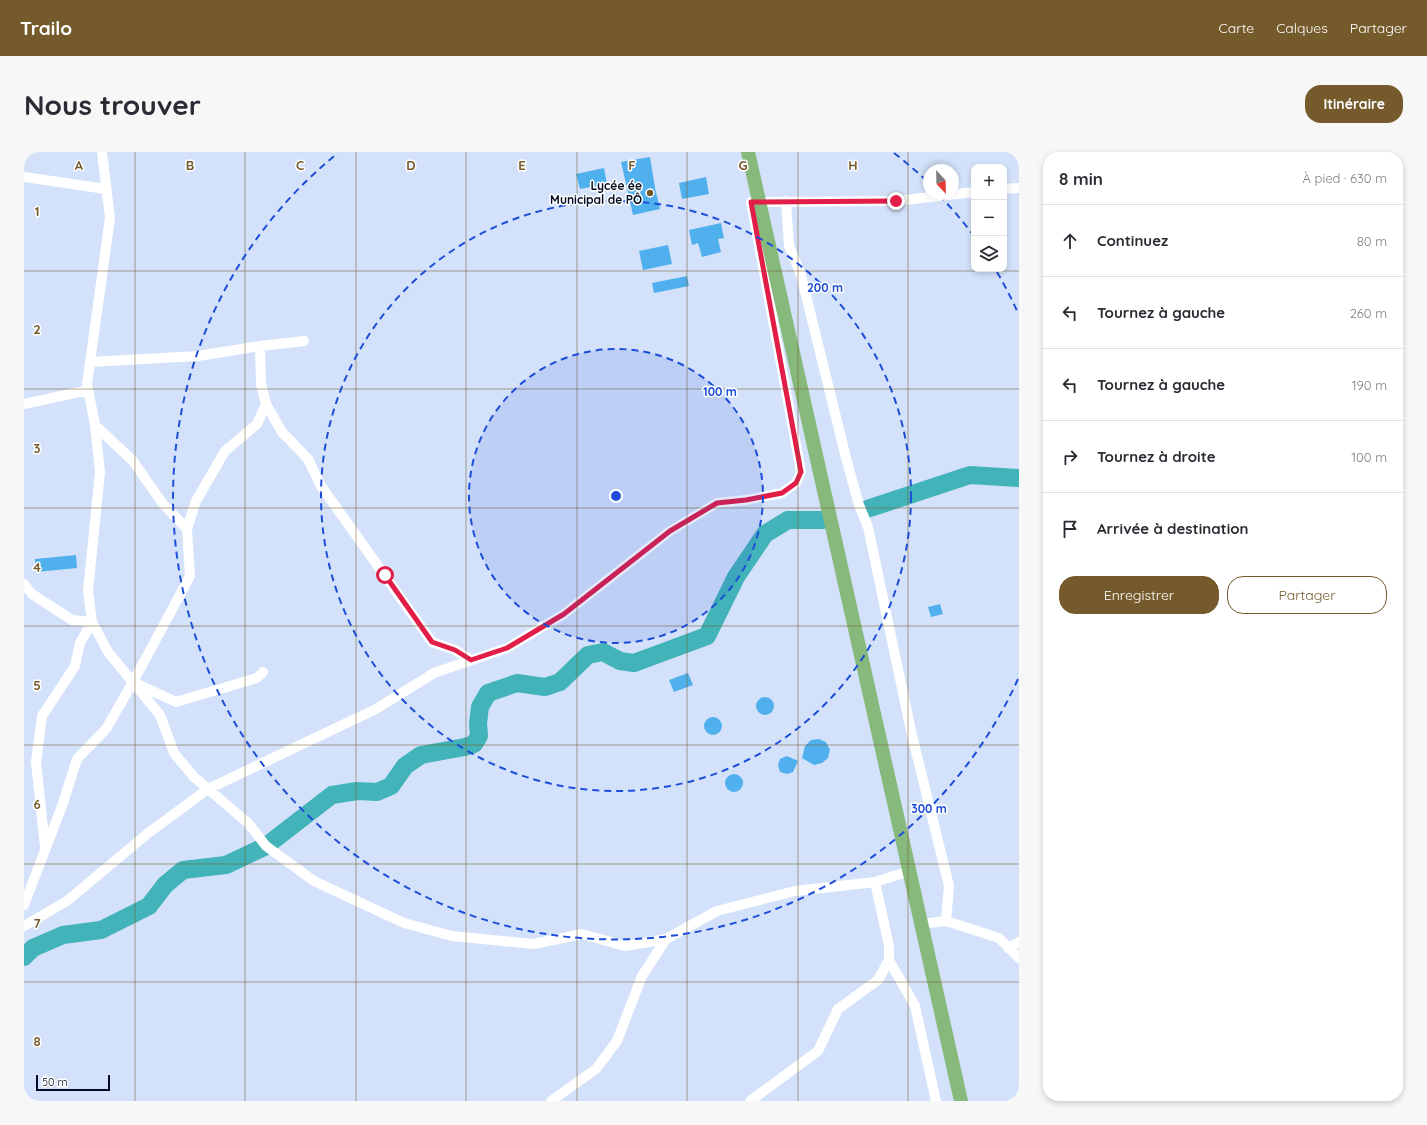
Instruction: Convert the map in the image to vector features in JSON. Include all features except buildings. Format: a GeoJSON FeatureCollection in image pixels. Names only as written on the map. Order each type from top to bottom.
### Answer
{"type":"FeatureCollection","features":[{"type":"Feature","properties":{"kind":"highway"},"geometry":{"type":"LineString","coordinates":[[748,152],[961,1101]]}},
{"type":"Feature","properties":{"kind":"street"},"geometry":{"type":"LineString","coordinates":[[102,152],[110,218],[87,384],[95,425],[100,472],[88,591],[92,622],[108,652],[160,715],[174,753],[194,777],[248,823],[266,846],[314,881],[404,923],[452,936],[534,944],[582,934],[624,946],[666,939],[718,911],[795,891],[875,882],[910,871]]}},
{"type":"Feature","properties":{"kind":"street"},"geometry":{"type":"LineString","coordinates":[[24,177],[106,189]]}},
{"type":"Feature","properties":{"kind":"street"},"geometry":{"type":"LineString","coordinates":[[1007,189],[1019,188]]}},
{"type":"Feature","properties":{"kind":"street"},"geometry":{"type":"LineString","coordinates":[[24,926],[67,901],[147,834],[208,789],[376,709],[434,674],[507,648],[564,614],[670,531],[717,503],[746,500],[782,493],[796,483],[801,472],[751,202],[896,201],[971,192]]}},
{"type":"Feature","properties":{"kind":"street"},"geometry":{"type":"LineString","coordinates":[[786,201],[789,246],[801,275],[846,458],[859,505],[868,527],[911,731],[949,886],[946,921]]}},
{"type":"Feature","properties":{"kind":"street"},"geometry":{"type":"LineString","coordinates":[[90,362],[198,356],[260,346],[304,341]]}},
{"type":"Feature","properties":{"kind":"street"},"geometry":{"type":"LineString","coordinates":[[260,346],[261,384],[266,404],[282,432],[308,459],[321,486],[432,642],[455,650],[471,660]]}},
{"type":"Feature","properties":{"kind":"street"},"geometry":{"type":"LineString","coordinates":[[24,404],[88,390]]}},
{"type":"Feature","properties":{"kind":"street"},"geometry":{"type":"LineString","coordinates":[[24,905],[62,806],[76,759],[106,729],[190,576],[186,529],[196,502],[225,452],[257,424],[266,404]]}},
{"type":"Feature","properties":{"kind":"street"},"geometry":{"type":"LineString","coordinates":[[95,425],[133,462],[163,504],[186,529]]}},
{"type":"Feature","properties":{"kind":"street"},"geometry":{"type":"LineString","coordinates":[[24,584],[32,594],[72,620],[92,622]]}},
{"type":"Feature","properties":{"kind":"street"},"geometry":{"type":"LineString","coordinates":[[45,849],[36,762],[42,716],[75,666],[80,643],[92,622]]}},
{"type":"Feature","properties":{"kind":"street"},"geometry":{"type":"LineString","coordinates":[[133,682],[176,702],[257,678],[263,672]]}},
{"type":"Feature","properties":{"kind":"street"},"geometry":{"type":"LineString","coordinates":[[750,1101],[818,1051],[838,1009],[878,980],[889,960],[889,946],[875,882]]}},
{"type":"Feature","properties":{"kind":"street"},"geometry":{"type":"LineString","coordinates":[[921,924],[946,921],[999,938],[1019,958]]}},
{"type":"Feature","properties":{"kind":"street"},"geometry":{"type":"LineString","coordinates":[[551,1101],[596,1069],[616,1041],[642,976],[666,939]]}},
{"type":"Feature","properties":{"kind":"street"},"geometry":{"type":"LineString","coordinates":[[1008,948],[1019,942]]}},
{"type":"Feature","properties":{"kind":"street"},"geometry":{"type":"LineString","coordinates":[[889,960],[915,1006],[936,1101]]}},
{"type":"Feature","properties":{"kind":"waterway"},"geometry":{"type":"LineString","coordinates":[[867,509],[970,475],[1019,478]]}},
{"type":"Feature","properties":{"kind":"waterway"},"geometry":{"type":"LineString","coordinates":[[24,957],[33,948],[63,935],[101,930],[149,906],[165,885],[183,870],[226,865],[266,846],[332,795],[357,791],[377,792],[391,786],[405,766],[421,755],[474,744],[479,736],[478,723],[480,707],[488,693],[517,683],[545,687],[560,682],[588,655],[603,652],[620,661],[634,663],[707,636],[736,577],[765,534],[788,520],[823,520]]}},
{"type":"Feature","properties":{"kind":"place","name":"Lycée ée Municipal de PÔ"},"geometry":{"type":"Point","coordinates":[650,193]}},
{"type":"Feature","properties":{"kind":"route"},"geometry":{"type":"LineString","coordinates":[[385,575],[432,642],[455,650],[471,660],[507,648],[564,614],[670,531],[717,503],[746,500],[782,493],[796,483],[801,472],[751,202],[896,201]]}}]}
